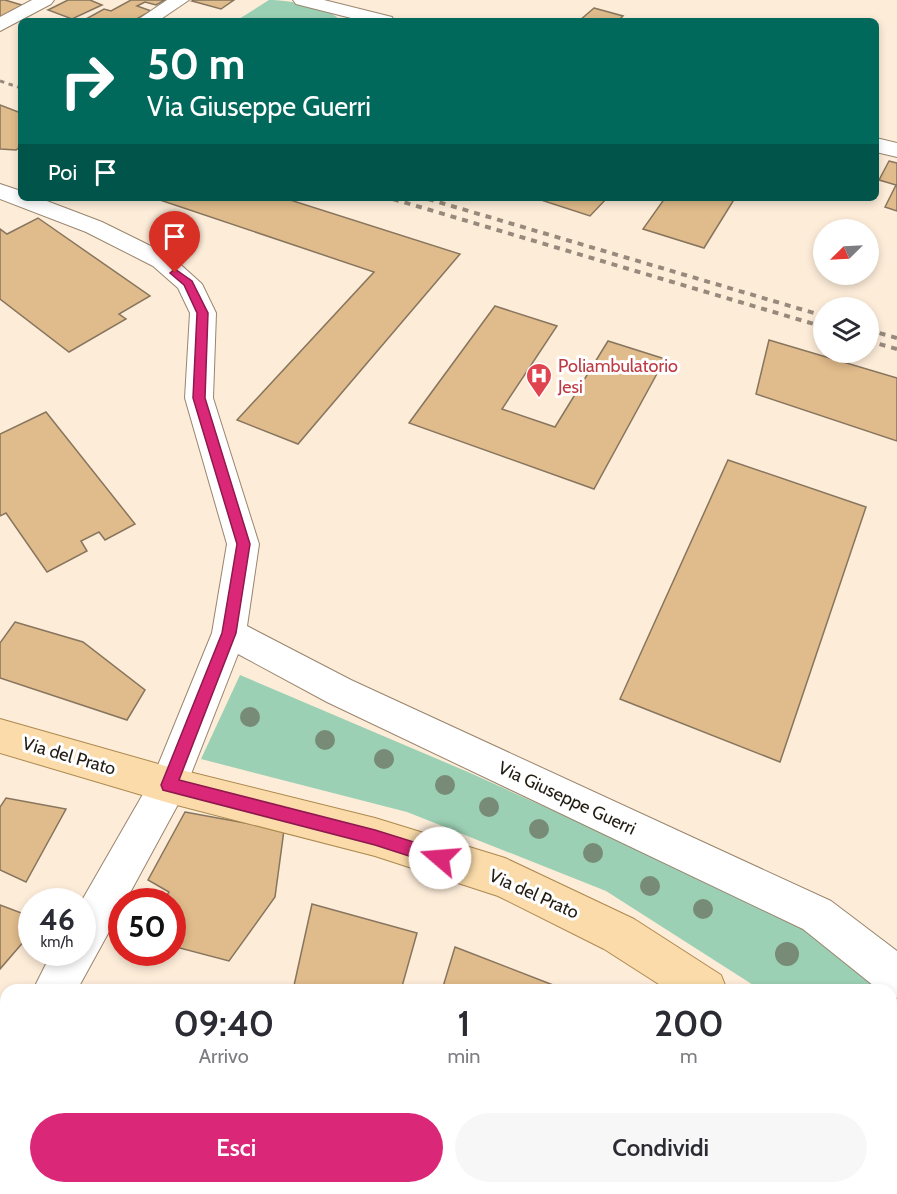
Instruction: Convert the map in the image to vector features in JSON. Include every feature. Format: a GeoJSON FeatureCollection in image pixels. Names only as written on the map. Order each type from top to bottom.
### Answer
{"type":"FeatureCollection","features":[{"type":"Feature","properties":{"kind":"main road","name":"Via del Prato"},"geometry":{"type":"LineString","coordinates":[[0,736],[169,785],[375,837],[505,878],[619,934],[697,984]]}},
{"type":"Feature","properties":{"kind":"street"},"geometry":{"type":"LineString","coordinates":[[0,25],[45,0]]}},
{"type":"Feature","properties":{"kind":"street"},"geometry":{"type":"LineString","coordinates":[[150,18],[180,0]]}},
{"type":"Feature","properties":{"kind":"street"},"geometry":{"type":"LineString","coordinates":[[302,0],[373,18]]}},
{"type":"Feature","properties":{"kind":"street"},"geometry":{"type":"LineString","coordinates":[[879,145],[897,150]]}},
{"type":"Feature","properties":{"kind":"street"},"geometry":{"type":"LineString","coordinates":[[0,191],[18,198]]}},
{"type":"Feature","properties":{"kind":"street"},"geometry":{"type":"LineString","coordinates":[[26,201],[94,227],[162,261],[189,284],[203,313],[199,398],[243,544],[229,633],[169,785],[96,914]]}},
{"type":"Feature","properties":{"kind":"street","name":"Via Giuseppe Guerri"},"geometry":{"type":"LineString","coordinates":[[229,633],[339,691],[817,915],[897,977]]}},
{"type":"Feature","properties":{"kind":"street"},"geometry":{"type":"LineString","coordinates":[[57,984],[67,966]]}},
{"type":"Feature","properties":{"kind":"green space"},"geometry":{"type":"Polygon","coordinates":[[[269,0],[287,1],[318,8],[337,18],[241,18],[269,0]]]}},
{"type":"Feature","properties":{"kind":"green space"},"geometry":{"type":"Polygon","coordinates":[[[240,675],[468,772],[803,924],[875,984],[752,984],[606,891],[407,812],[201,759],[240,675]]]}},
{"type":"Feature","properties":{"kind":"building"},"geometry":{"type":"Polygon","coordinates":[[[0,0],[5,0],[25,6],[0,19],[0,0]]]}},
{"type":"Feature","properties":{"kind":"building"},"geometry":{"type":"Polygon","coordinates":[[[68,0],[90,0],[102,5],[74,18],[48,10],[68,0]]]}},
{"type":"Feature","properties":{"kind":"building"},"geometry":{"type":"Polygon","coordinates":[[[131,0],[165,0],[156,5],[145,2],[137,6],[151,11],[138,18],[88,18],[104,9],[111,11],[131,0]]]}},
{"type":"Feature","properties":{"kind":"building"},"geometry":{"type":"Polygon","coordinates":[[[234,0],[221,9],[192,1],[234,0]]]}},
{"type":"Feature","properties":{"kind":"building"},"geometry":{"type":"Polygon","coordinates":[[[594,8],[623,16],[621,18],[582,18],[594,8]]]}},
{"type":"Feature","properties":{"kind":"building"},"geometry":{"type":"Polygon","coordinates":[[[0,105],[18,112],[18,148],[0,149],[0,105]]]}},
{"type":"Feature","properties":{"kind":"building"},"geometry":{"type":"Polygon","coordinates":[[[889,161],[897,163],[897,211],[885,207],[896,185],[879,180],[889,161]]]}},
{"type":"Feature","properties":{"kind":"building"},"geometry":{"type":"Polygon","coordinates":[[[163,201],[293,201],[460,254],[298,444],[237,420],[374,272],[163,201]]]}},
{"type":"Feature","properties":{"kind":"building"},"geometry":{"type":"Polygon","coordinates":[[[544,201],[604,201],[590,216],[544,201]]]}},
{"type":"Feature","properties":{"kind":"building"},"geometry":{"type":"Polygon","coordinates":[[[663,201],[733,201],[704,248],[643,229],[663,201]]]}},
{"type":"Feature","properties":{"kind":"building"},"geometry":{"type":"Polygon","coordinates":[[[38,218],[150,296],[119,314],[126,319],[69,352],[0,299],[0,229],[7,234],[38,218]]]}},
{"type":"Feature","properties":{"kind":"building"},"geometry":{"type":"Polygon","coordinates":[[[495,306],[557,326],[502,409],[555,427],[608,341],[665,359],[594,489],[409,423],[495,306]]]}},
{"type":"Feature","properties":{"kind":"building"},"geometry":{"type":"Polygon","coordinates":[[[769,340],[813,353],[813,363],[846,363],[897,378],[897,441],[756,394],[769,340]]]}},
{"type":"Feature","properties":{"kind":"building"},"geometry":{"type":"Polygon","coordinates":[[[46,412],[135,524],[105,540],[99,532],[81,541],[87,551],[47,572],[6,513],[0,516],[0,434],[46,412]]]}},
{"type":"Feature","properties":{"kind":"building"},"geometry":{"type":"Polygon","coordinates":[[[728,460],[866,507],[780,762],[620,699],[728,460]]]}},
{"type":"Feature","properties":{"kind":"building"},"geometry":{"type":"Polygon","coordinates":[[[15,622],[83,642],[145,690],[127,720],[0,678],[0,643],[15,622]]]}},
{"type":"Feature","properties":{"kind":"building"},"geometry":{"type":"Polygon","coordinates":[[[6,798],[66,809],[26,882],[0,870],[0,807],[6,798]]]}},
{"type":"Feature","properties":{"kind":"building"},"geometry":{"type":"Polygon","coordinates":[[[185,812],[284,830],[275,897],[229,961],[186,950],[186,888],[162,888],[148,880],[185,812]]]}},
{"type":"Feature","properties":{"kind":"building"},"geometry":{"type":"Polygon","coordinates":[[[312,904],[417,933],[403,984],[294,984],[312,904]]]}},
{"type":"Feature","properties":{"kind":"building"},"geometry":{"type":"Polygon","coordinates":[[[0,905],[18,912],[18,948],[0,969],[0,905]]]}},
{"type":"Feature","properties":{"kind":"building"},"geometry":{"type":"Polygon","coordinates":[[[455,947],[551,984],[444,984],[455,947]]]}},
{"type":"Feature","properties":{"kind":"railway"},"geometry":{"type":"LineString","coordinates":[[0,81],[18,87]]}},
{"type":"Feature","properties":{"kind":"railway"},"geometry":{"type":"LineString","coordinates":[[400,201],[813,324]]}},
{"type":"Feature","properties":{"kind":"railway"},"geometry":{"type":"LineString","coordinates":[[435,201],[813,313]]}},
{"type":"Feature","properties":{"kind":"railway"},"geometry":{"type":"LineString","coordinates":[[879,333],[897,338]]}},
{"type":"Feature","properties":{"kind":"railway"},"geometry":{"type":"LineString","coordinates":[[879,344],[897,349]]}},
{"type":"Feature","properties":{"kind":"place","name":"Poliambulatorio Jesi"},"geometry":{"type":"Point","coordinates":[539,399]}},
{"type":"Feature","properties":{"kind":"route"},"geometry":{"type":"LineString","coordinates":[[175,273],[189,284],[203,313],[199,398],[243,544],[229,633],[169,785],[375,837],[440,858]]}}]}
